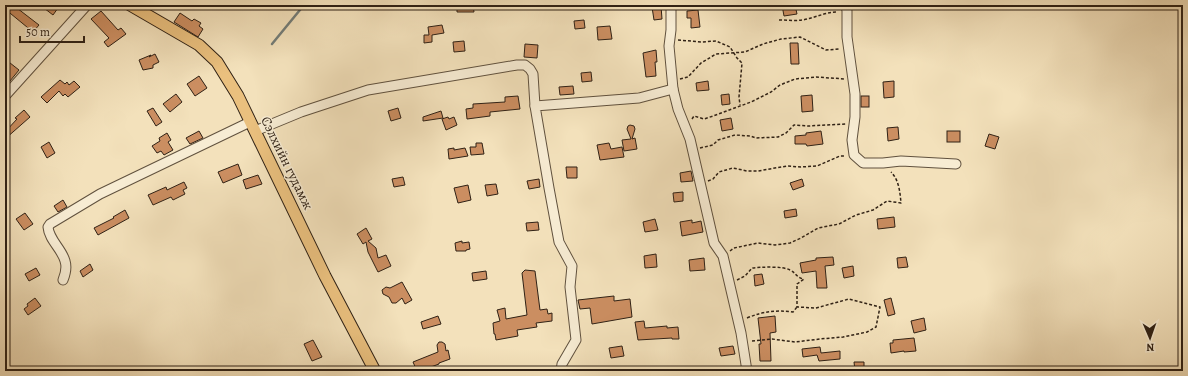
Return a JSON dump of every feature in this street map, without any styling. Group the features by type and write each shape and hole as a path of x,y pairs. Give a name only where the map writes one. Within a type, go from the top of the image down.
{"main road":[{"name":"Сэлхийн гудамж","path":"130,5 199,45 217,62 238,96 325,276 375,371"}],"street":[{"path":"5,96 87,5"},
{"path":"671,5 671,30 669,46 673,84 678,109 690,139 714,243 723,256 742,341 747,371"},
{"path":"847,8 848,46 855,94 852,140 854,155 863,163 901,161 956,164"},
{"path":"64,280 66,262 49,233 48,225 100,194 253,127 368,90 518,65 526,65 533,74 535,106 548,188 559,242 572,266 570,287 576,340 562,364 561,371"},
{"path":"535,106 639,98 673,84"}],"path":[{"path":"779,20 800,21 828,12 847,8"},
{"path":"673,84 688,77 701,63 716,54 748,51 763,44 800,37 826,50 840,49 848,46"},
{"path":"670,39 702,42 716,41 730,48 742,63 739,96 740,106"},
{"path":"685,126 694,116 704,119 751,102 795,79 816,77 836,79 853,78"},
{"path":"693,151 713,145 718,140 735,135 756,138 778,137 786,133 794,125 808,126 854,123"},
{"path":"700,184 713,178 719,172 733,168 747,171 758,171 787,166 817,166 840,156 854,155"},
{"path":"723,256 734,248 758,243 775,245 790,243 818,228 839,224 856,215 872,210 887,201 901,203 900,190 895,175 883,162"},
{"path":"729,283 745,276 752,268 768,267 790,270 796,276 804,279 797,284 797,307 793,312 774,310 754,315 738,322"},
{"path":"742,341 753,342 772,338 781,341 795,342 843,337 867,332 876,327 880,307 849,299 816,308 797,307"}],"building":[{"path":"5,5 13,5 39,25 33,32 5,9"},
{"path":"40,5 54,5 58,8 53,15"},
{"path":"457,5 473,5 474,12 457,12"},
{"path":"782,5 795,5 797,14 784,16"},
{"path":"661,6 662,19 654,20 652,7"},
{"path":"698,10 700,27 691,28 691,18 687,18 687,11"},
{"path":"101,11 118,30 121,28 126,34 108,47 104,42 109,38 91,19"},
{"path":"180,13 192,21 194,19 201,23 199,26 203,29 198,37 174,22"},
{"path":"584,20 585,28 575,29 574,21"},
{"path":"442,25 444,33 432,35 432,42 424,43 424,35 429,35 428,27"},
{"path":"610,26 612,39 598,40 597,27"},
{"path":"464,41 465,51 454,52 453,42"},
{"path":"790,43 798,43 799,64 791,64"},
{"path":"525,44 538,45 537,58 524,57"},
{"path":"656,50 656,76 646,77 643,53"},
{"path":"155,54 159,62 153,65 153,68 143,70 139,60"},
{"path":"5,59 19,70 5,87"},
{"path":"591,72 592,81 582,82 581,73"},
{"path":"199,76 207,88 195,96 187,84"},
{"path":"60,80 65,84 67,82 69,85 74,81 80,87 68,97 65,94 63,96 59,91 47,103 41,97"},
{"path":"708,81 709,90 697,91 696,83"},
{"path":"894,81 894,97 884,98 883,82"},
{"path":"573,86 574,94 560,95 559,87"},
{"path":"176,94 182,102 170,112 163,104"},
{"path":"729,94 730,104 722,105 721,95"},
{"path":"812,95 813,111 802,112 801,96"},
{"path":"518,96 520,109 490,112 490,116 467,119 466,109 473,108 473,104 505,102 505,97"},
{"path":"861,96 869,96 869,107 861,107"},
{"path":"153,108 162,122 156,126 147,111"},
{"path":"398,108 401,118 391,121 388,111"},
{"path":"24,110 30,117 5,139 5,132 17,119 15,118"},
{"path":"441,111 443,118 423,121 423,117"},
{"path":"448,117 449,119 454,117 457,125 446,130 442,119"},
{"path":"731,118 733,129 722,131 720,120"},
{"path":"630,125 634,126 635,129 632,139 635,138 637,149 624,151 622,140 631,139 627,129"},
{"path":"898,127 899,139 888,141 887,128"},
{"path":"199,131 203,138 190,144 186,138"},
{"path":"821,131 823,144 807,146 806,144 795,144 795,136"},
{"path":"947,131 960,131 960,142 947,142"},
{"path":"167,133 171,140 168,142 173,150 164,155 161,151 157,153 152,146 160,141 159,138"},
{"path":"989,134 999,137 995,149 985,146"},
{"path":"49,142 55,153 47,158 41,147"},
{"path":"476,143 482,143 484,154 471,155 470,147 476,147"},
{"path":"609,143 611,149 622,147 624,157 600,160 597,145"},
{"path":"454,148 454,150 465,148 468,156 449,159 448,149"},
{"path":"238,164 242,175 223,183 218,172"},
{"path":"566,167 577,167 577,178 567,178"},
{"path":"691,171 693,181 681,182 680,173"},
{"path":"258,175 262,184 246,189 243,180"},
{"path":"403,177 405,185 394,187 392,179"},
{"path":"539,179 540,187 529,189 527,181"},
{"path":"802,179 804,186 793,190 790,183"},
{"path":"184,182 187,188 183,190 185,194 173,200 171,197 153,205 148,195 166,187 167,190"},
{"path":"496,184 498,194 487,196 485,185"},
{"path":"468,185 471,200 458,203 454,188"},
{"path":"683,192 683,201 674,202 673,193"},
{"path":"63,200 67,207 58,212 54,206"},
{"path":"796,209 797,216 785,218 784,211"},
{"path":"125,210 129,218 98,235 94,228 114,218 113,217"},
{"path":"25,213 33,224 24,230 16,219"},
{"path":"894,217 895,227 878,229 877,219"},
{"path":"655,219 658,230 645,232 643,222"},
{"path":"692,220 692,223 701,221 703,232 682,236 680,222"},
{"path":"538,222 539,230 527,231 526,223"},
{"path":"366,228 372,239 368,241 376,248 378,258 386,255 391,266 378,272 368,252 366,242 363,244 357,234"},
{"path":"462,241 462,243 469,242 470,249 466,251 456,251 455,243"},
{"path":"656,254 657,267 645,268 644,256"},
{"path":"833,257 834,265 825,266 827,288 817,288 816,271 802,273 800,263 816,260 816,258"},
{"path":"906,257 908,267 898,268 897,258"},
{"path":"704,258 705,270 690,271 689,260"},
{"path":"90,264 93,270 83,277 80,271"},
{"path":"853,266 854,276 844,278 842,268"},
{"path":"36,268 40,275 29,281 25,274"},
{"path":"525,270 535,271 540,310 547,309 548,314 552,313 552,321 536,323 537,327 517,330 518,336 496,340 493,323 500,321 497,310 505,308 506,319 527,315 522,273"},
{"path":"486,271 487,279 473,281 472,273"},
{"path":"762,274 764,284 755,286 754,275"},
{"path":"402,282 412,300 405,304 402,298 396,303 392,303 389,297 383,294 382,290 386,287 390,288"},
{"path":"614,296 614,301 630,299 632,317 592,324 590,308 580,309 578,300"},
{"path":"35,298 41,306 28,315 24,309 28,306 27,304"},
{"path":"891,298 895,314 888,316 884,300"},
{"path":"438,316 441,324 423,329 421,322"},
{"path":"775,316 776,332 770,333 771,361 760,361 759,344 761,344 758,318"},
{"path":"924,318 926,330 914,333 911,321"},
{"path":"644,321 645,328 667,326 667,328 678,327 679,339 638,340 635,322"},
{"path":"914,338 916,351 891,353 890,343 893,343 893,340"},
{"path":"313,340 322,357 312,361 304,344"},
{"path":"439,342 445,344 446,351 448,350 450,359 417,371 413,362 438,352 437,345"},
{"path":"622,346 624,356 611,358 609,348"},
{"path":"733,346 735,354 721,356 719,348"},
{"path":"820,347 821,353 840,351 840,359 819,361 817,355 803,357 802,349"},
{"path":"854,362 864,362 864,371 855,371"}],"waterway":[{"path":"272,44 304,5"}]}
